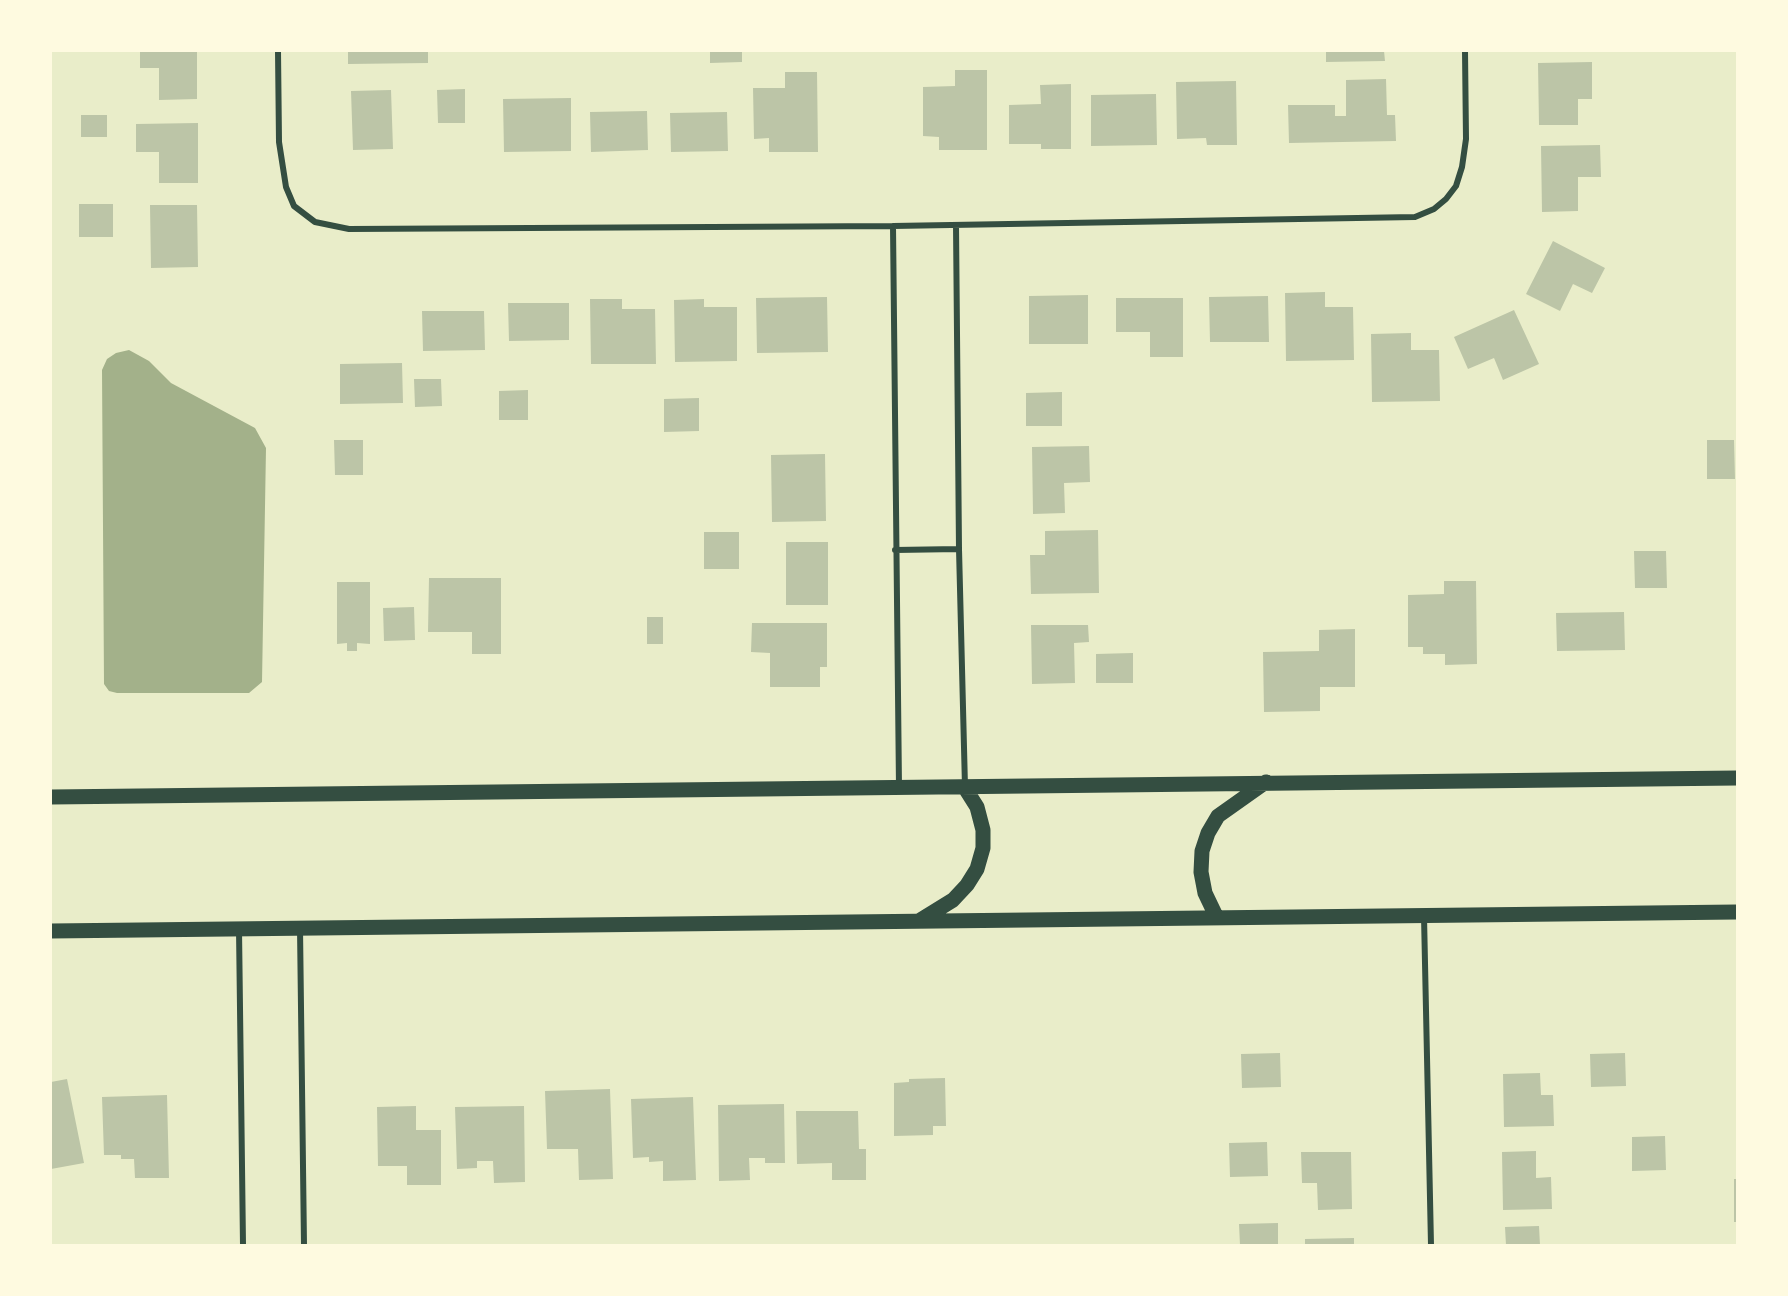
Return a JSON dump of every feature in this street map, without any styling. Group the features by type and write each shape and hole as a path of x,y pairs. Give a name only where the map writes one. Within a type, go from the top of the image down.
{"main road":[{"path":"51,797 1737,778"},
{"path":"1216,916 1205,894 1201,872 1202,851 1209,832 1218,816 1266,782"},
{"path":"919,921 953,900 967,885 977,869 983,848 983,830 977,807 965,788"},
{"path":"51,931 1216,916 1737,912"}],"street":[{"path":"278,51 279,142 286,187 294,206 315,222 349,229 893,226 1414,217 1434,209 1456,186 1462,167 1466,139 1465,51"},
{"path":"956,225 959,549 965,788"},
{"path":"893,226 899,789"},
{"path":"895,550 959,549"},
{"path":"1424,916 1431,1245"},
{"path":"300,927 304,1245"},
{"path":"239,928 243,1245"}],"shaded area":[{"path":"129,350 149,361 171,383 255,428 266,448 262,682 249,693 117,693 109,691 104,684 102,370 107,359 116,353"}],"building":[{"path":"140,51 197,51 197,99 159,100 159,68 140,68"},
{"path":"348,51 428,51 428,63 348,64"},
{"path":"710,51 742,51 742,62 710,63"},
{"path":"1326,51 1384,51 1385,61 1326,62"},
{"path":"1592,62 1592,99 1578,99 1578,125 1539,125 1538,63"},
{"path":"955,70 987,70 987,150 939,150 939,137 923,136 923,87 955,86"},
{"path":"785,72 817,72 818,152 769,152 769,138 754,139 753,88 785,88"},
{"path":"1386,79 1387,115 1395,115 1396,141 1289,143 1288,105 1335,105 1335,116 1346,116 1346,80"},
{"path":"1236,81 1237,145 1207,145 1206,138 1177,139 1176,82"},
{"path":"1071,84 1071,149 1041,149 1041,144 1009,144 1009,105 1041,104 1040,85"},
{"path":"465,89 465,123 438,123 437,90"},
{"path":"391,90 393,149 353,150 351,91"},
{"path":"1156,94 1157,145 1091,146 1091,95"},
{"path":"571,98 571,151 504,152 503,99"},
{"path":"647,111 648,150 591,152 590,112"},
{"path":"727,112 728,151 671,152 670,113"},
{"path":"81,115 107,115 107,137 81,137"},
{"path":"198,123 198,183 159,183 159,152 136,152 136,124"},
{"path":"1600,145 1601,177 1578,177 1578,211 1542,212 1541,146"},
{"path":"79,204 113,204 113,237 79,237"},
{"path":"150,205 197,205 198,267 151,268"},
{"path":"1553,241 1605,268 1592,293 1573,284 1560,311 1526,294"},
{"path":"1325,292 1325,307 1353,307 1354,360 1286,361 1285,293"},
{"path":"1088,295 1088,344 1029,344 1029,296"},
{"path":"1268,296 1269,342 1210,342 1209,297"},
{"path":"827,297 828,352 757,353 756,298"},
{"path":"1116,298 1183,298 1183,357 1150,357 1150,332 1116,332"},
{"path":"590,299 622,299 622,309 655,309 656,364 591,364"},
{"path":"704,299 704,307 737,307 737,361 675,362 674,300"},
{"path":"508,303 569,303 569,340 509,341"},
{"path":"1514,310 1539,364 1503,380 1494,358 1468,369 1454,337"},
{"path":"422,311 484,311 485,350 423,351"},
{"path":"1411,333 1411,350 1439,350 1440,401 1372,402 1371,334"},
{"path":"402,363 403,403 340,404 340,364"},
{"path":"414,379 441,379 442,406 415,407"},
{"path":"528,390 528,420 499,420 499,391"},
{"path":"1062,392 1062,426 1026,426 1026,393"},
{"path":"699,398 699,431 664,432 664,399"},
{"path":"334,440 363,440 363,475 335,475"},
{"path":"1707,440 1734,440 1735,479 1707,479"},
{"path":"1089,446 1090,482 1064,483 1065,513 1033,514 1032,447"},
{"path":"825,454 826,521 772,522 771,455"},
{"path":"1098,530 1099,593 1031,594 1030,555 1045,555 1045,531"},
{"path":"704,532 739,532 739,569 704,569"},
{"path":"786,542 828,542 828,605 786,605"},
{"path":"1634,551 1666,551 1667,588 1635,588"},
{"path":"429,578 501,578 501,654 472,654 472,632 428,632"},
{"path":"1444,581 1476,581 1477,664 1445,665 1445,654 1423,654 1423,647 1408,647 1408,595 1444,594"},
{"path":"337,582 370,582 370,644 357,643 357,651 347,651 347,643 337,644"},
{"path":"414,607 415,640 384,641 383,608"},
{"path":"1624,612 1625,650 1557,651 1556,613"},
{"path":"647,617 663,617 663,644 647,644"},
{"path":"752,623 827,623 827,667 820,667 820,687 770,687 770,653 751,652"},
{"path":"1031,625 1088,625 1089,642 1074,643 1075,683 1032,684"},
{"path":"1355,629 1355,687 1320,687 1320,711 1264,712 1263,652 1319,651 1319,630"},
{"path":"1133,653 1133,683 1096,683 1096,654"},
{"path":"1280,1053 1281,1087 1242,1088 1241,1054"},
{"path":"1625,1053 1626,1086 1591,1087 1590,1054"},
{"path":"1540,1073 1541,1095 1553,1095 1554,1126 1504,1127 1503,1074"},
{"path":"945,1078 946,1126 933,1126 933,1135 894,1136 894,1083 909,1082 909,1079"},
{"path":"67,1079 84,1163 51,1169 51,1082"},
{"path":"610,1089 613,1179 579,1180 578,1149 547,1149 545,1091"},
{"path":"167,1095 169,1178 135,1178 134,1159 121,1159 121,1155 104,1155 102,1097"},
{"path":"693,1097 696,1180 663,1181 663,1161 649,1162 649,1157 633,1158 631,1099"},
{"path":"784,1104 785,1163 765,1163 765,1158 749,1158 750,1180 719,1181 718,1105"},
{"path":"416,1106 416,1130 441,1130 441,1185 407,1185 407,1166 378,1166 377,1107"},
{"path":"524,1106 525,1182 494,1183 493,1161 477,1161 477,1168 457,1169 455,1107"},
{"path":"796,1111 858,1111 859,1149 866,1149 866,1180 832,1180 832,1163 797,1164"},
{"path":"1665,1136 1666,1170 1632,1171 1632,1137"},
{"path":"1267,1142 1268,1176 1230,1177 1229,1143"},
{"path":"1536,1151 1536,1178 1551,1177 1552,1209 1503,1210 1502,1152"},
{"path":"1301,1152 1351,1152 1352,1209 1318,1210 1317,1183 1302,1183"},
{"path":"1734,1179 1737,1179 1737,1222 1734,1222"},
{"path":"1278,1223 1278,1245 1240,1245 1239,1224"},
{"path":"1539,1226 1540,1245 1506,1245 1505,1227"},
{"path":"1354,1238 1354,1245 1305,1245 1305,1239"}]}
